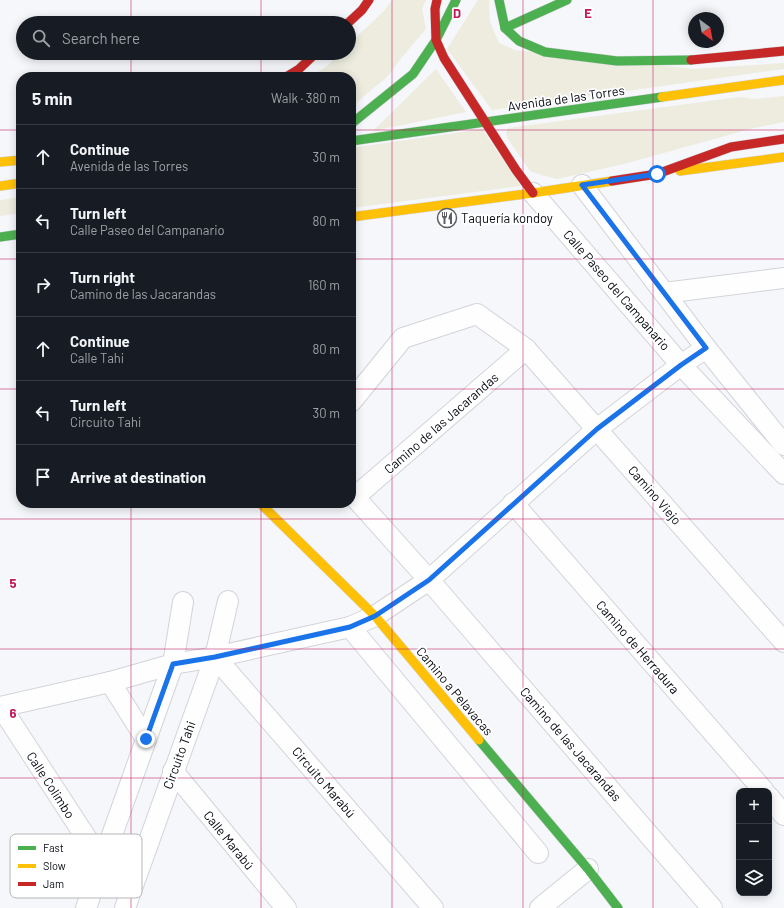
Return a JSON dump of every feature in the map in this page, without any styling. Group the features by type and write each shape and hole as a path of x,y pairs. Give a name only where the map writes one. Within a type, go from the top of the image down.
{"main road":[{"path":"356,16 369,0"},
{"path":"437,0 435,9 436,40 444,58 487,122 516,170 533,193"},
{"path":"356,120 413,74 436,40 456,0"},
{"path":"499,0 505,28 519,41 545,52 617,61 702,60 784,51"},
{"path":"505,28 567,0"},
{"path":"294,72 309,60"},
{"name":"Avenida de las Torres","path":"356,140 784,80"},
{"path":"657,174 731,147 784,139"},
{"path":"356,216 784,157"},
{"path":"0,162 16,160"},
{"path":"0,186 16,184"},
{"path":"0,237 16,236"},
{"name":"Camino a Pelavacas","path":"265,508 375,616 588,869 618,908"}],"street":[{"path":"582,185 706,348 784,445"},
{"name":"Calle Paseo del Campanario","path":"533,193 681,365 784,474"},
{"path":"664,293 784,278"},
{"name":"Camino Viejo","path":"356,396 403,338 477,314 526,349 784,642"},
{"path":"1,707 110,682 173,664 215,657 350,627 375,616 429,580 597,429 681,365 706,348"},
{"name":"Camino de las Jacarandas","path":"356,491 526,349"},
{"name":"Camino de las Jacarandas","path":"356,497 712,908"},
{"name":"Camino de Herradura","path":"513,503 761,788"},
{"name":"Circuito Tahi","path":"142,859 215,657 228,601"},
{"path":"112,834 173,664 183,602"},
{"path":"350,627 538,854"},
{"name":"Circuito Marabú","path":"215,657 433,908"},
{"path":"110,682 146,739"},
{"name":"Calle Colimbo","path":"1,707 84,834"},
{"name":"Calle Marabú","path":"173,771 286,908"},
{"path":"772,801 784,815"},
{"path":"540,908 588,869"},
{"path":"86,908 89,898"},
{"name":"Circuito Tahi","path":"125,908 129,898"}],"shaded area":[{"path":"392,0 426,0 422,9 426,29 388,76 356,103 356,72 318,72 333,60 356,60 356,37 384,11"},
{"path":"478,0 489,0 490,22 499,43 515,50 695,69 784,63 784,69 492,110 447,49"},
{"path":"436,69 466,112 373,131"},
{"path":"784,96 784,122 750,129 624,164 557,179 530,171 508,139 506,133 508,128 739,97 755,99"},
{"path":"482,129 521,186 356,207 356,147"},
{"path":"16,198 16,214 0,216 0,200"}],"traffic: fast":[{"path":"356,120 413,74 436,40 456,0"},
{"path":"499,0 505,28 519,41 545,52 617,61 691,60"},
{"path":"505,28 567,0"},
{"path":"356,140 662,97"},
{"path":"0,237 16,235"},
{"path":"479,740 588,869 618,908"}],"traffic: slow":[{"path":"662,97 784,80"},
{"path":"680,171 784,157"},
{"path":"0,162 16,160"},
{"path":"356,216 612,181"},
{"path":"0,186 16,184"},
{"path":"265,508 375,616 479,740"}],"traffic: jam":[{"path":"356,16 369,0"},
{"path":"437,0 435,9 436,40 444,58 516,170 533,193"},
{"path":"691,60 784,51"},
{"path":"294,72 309,60"},
{"path":"612,181 657,174 731,147 784,139"}],"place":[{"name":"Taquería kondoy","path":"447,218"}],"route":[{"path":"146,739 173,664 215,657 350,627 375,616 429,580 597,429 681,365 706,348 582,185 657,174"}]}
